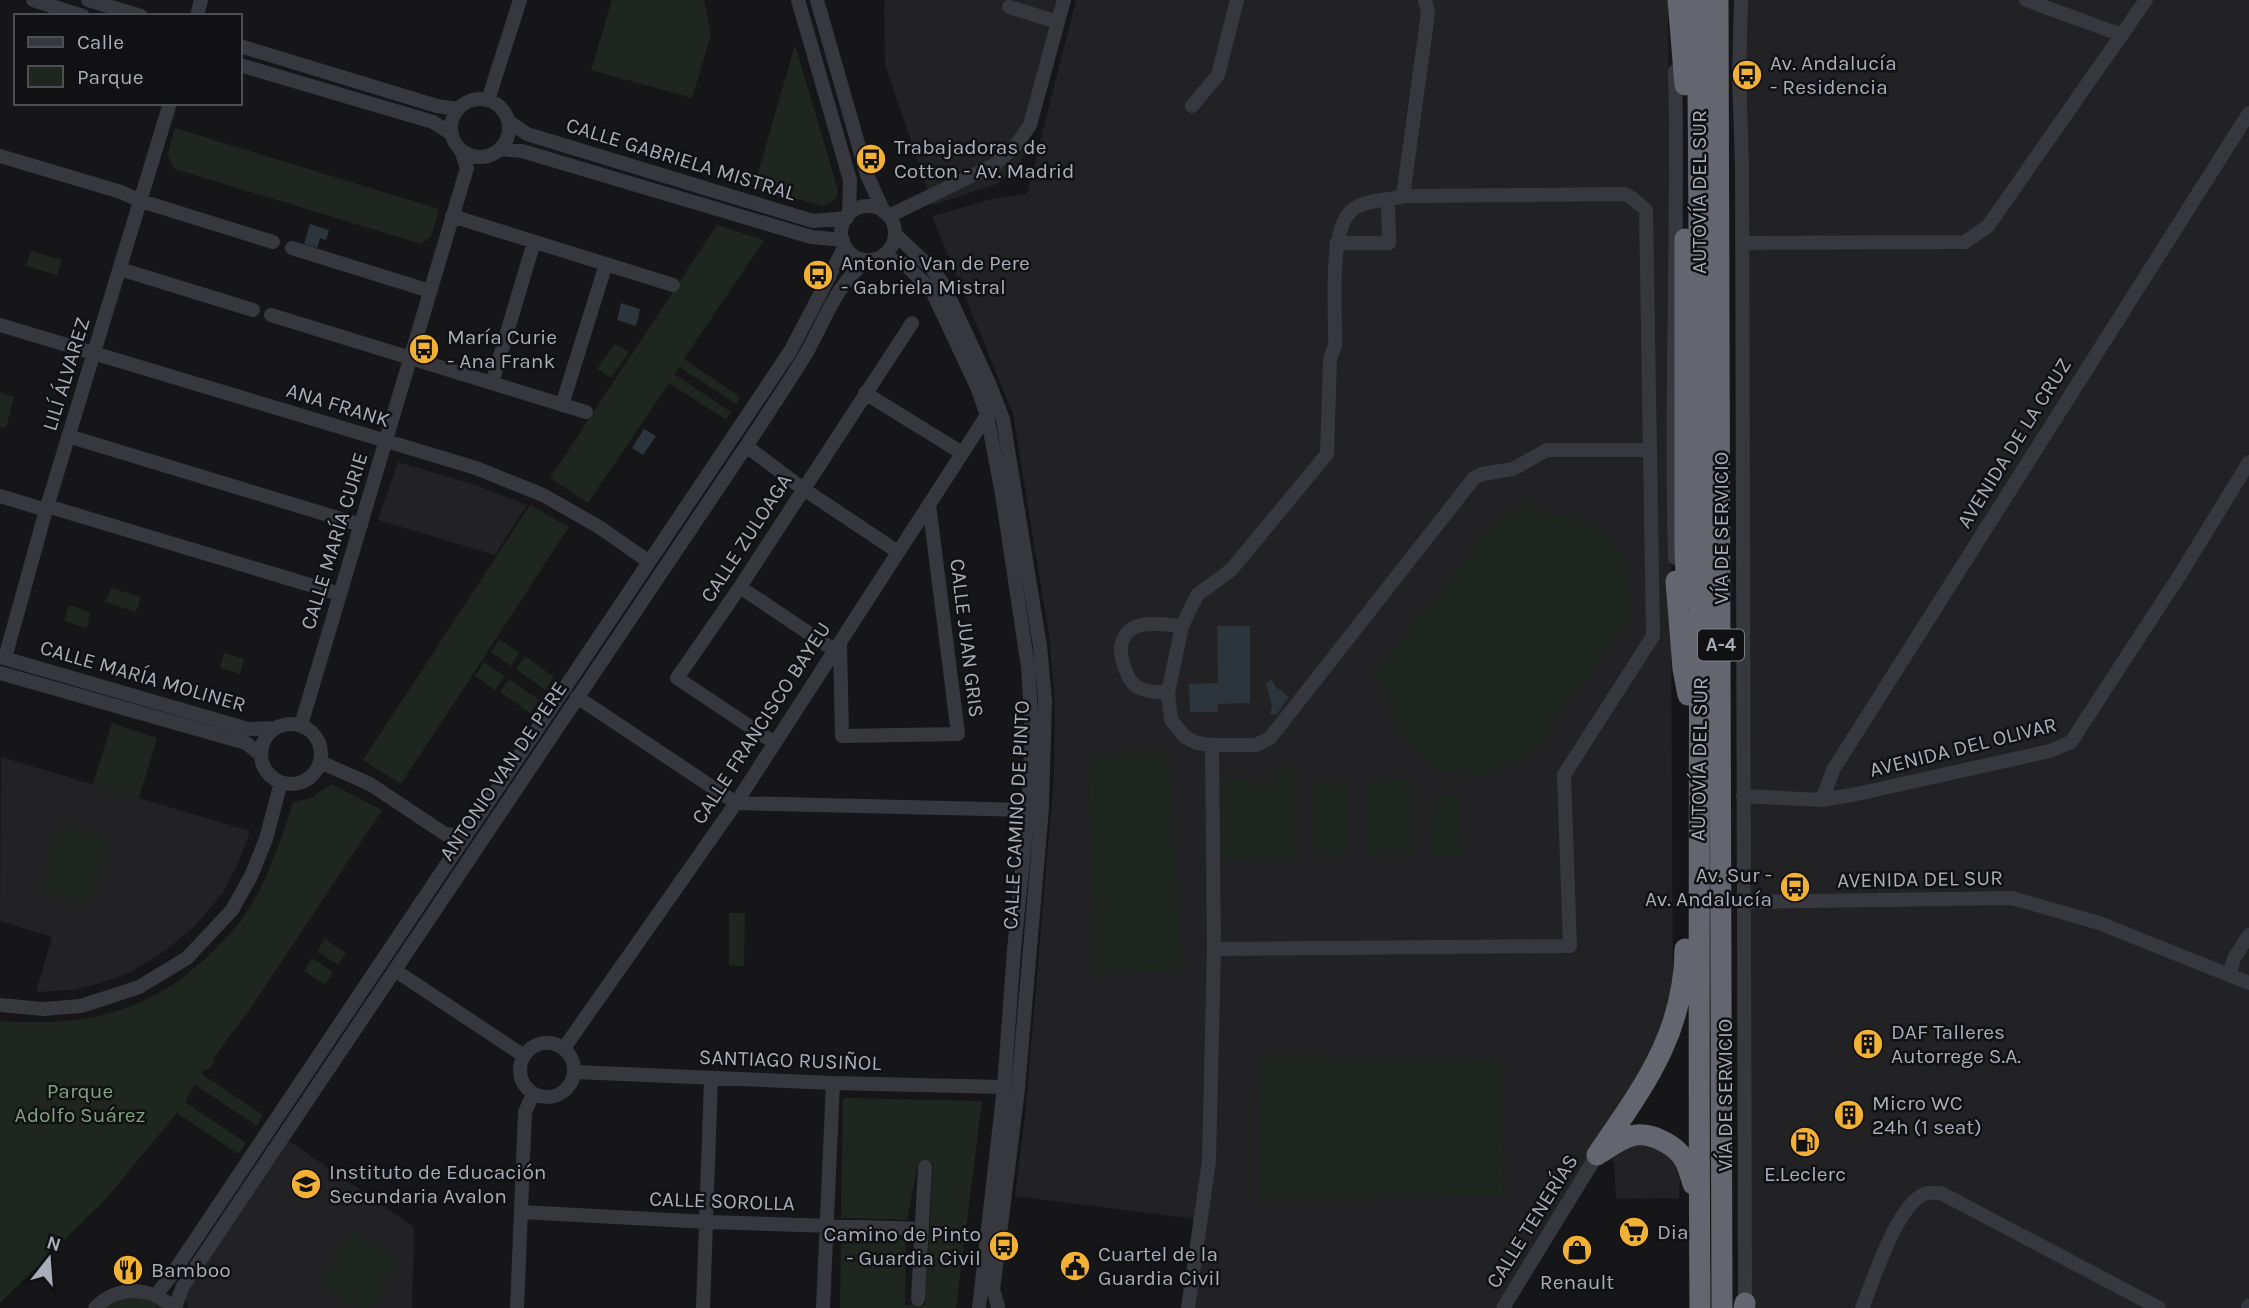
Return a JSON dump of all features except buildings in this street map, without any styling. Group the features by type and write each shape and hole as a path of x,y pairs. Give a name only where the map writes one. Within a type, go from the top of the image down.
{"highway":[{"path":"1675,0 1685,82 1685,522 1690,667 1688,695"},
{"name":"AUTOVÍA DEL SUR","path":"1697,0 1700,1308"},
{"name":"AUTOVÍA DEL SUR","path":"1718,0 1721,1308"},
{"path":"1676,579 1683,669 1688,695 1700,721"},
{"path":"1597,1155 1653,1070 1677,1016 1684,969 1686,896 1698,836"},
{"path":"1597,1155 1632,1135 1652,1137 1668,1143 1679,1151 1686,1162 1699,1204"}],"street":[{"path":"33,0 77,14"},
{"path":"88,0 134,14"},
{"path":"488,100 520,0"},
{"path":"799,0 850,180 848,216 842,227 844,243 853,255 875,258 891,247 895,234 867,175 817,0"},
{"path":"887,214 994,165 1016,145 1030,125 1064,0"},
{"path":"1192,106 1218,75 1237,0"},
{"path":"1403,196 1428,13 1425,0"},
{"path":"1675,0 1677,170 1673,340 1676,579"},
{"name":"VÍA DE SERVICIO","path":"1741,0 1739,75 1742,166 1745,1306"},
{"path":"2026,0 2122,35"},
{"path":"1742,243 1965,242 1988,226 2146,0"},
{"path":"1009,7 1058,22"},
{"path":"242,47 437,106 457,109"},
{"path":"242,66 433,122 452,134"},
{"path":"461,150 481,156 491,154 500,149 508,137 508,121 502,109 488,100 471,100 457,109 451,124 452,134 467,168 481,156"},
{"name":"LILÍ ÁLVAREZ","path":"3,657 169,105"},
{"name":"AVENIDA DE LA CRUZ","path":"1822,800 1840,758 2249,113"},
{"name":"CALLE GABRIELA MISTRAL","path":"508,121 527,134 813,221 848,216"},
{"name":"CALLE GABRIELA MISTRAL","path":"500,149 522,151 811,237 844,243"},
{"path":"0,156 273,242"},
{"name":"CALLE MARÍA CURIE","path":"302,725 467,168"},
{"path":"1214,949 1570,946 1564,775 1653,636 1650,450 1646,211 1624,194 1403,196 1388,201 1369,202 1352,211 1341,225 1336,243 1335,345 1330,359 1327,454 1231,570 1197,594 1182,626 1168,693 1171,720 1185,737 1197,743 1212,745 1256,745 1270,738 1474,478 1513,469 1547,450 1650,450"},
{"path":"1336,243 1389,243 1388,201"},
{"path":"848,216 863,207 878,208 887,214"},
{"path":"452,216 673,285"},
{"name":"CALLE CAMINO DE PINTO","path":"895,234 932,269 943,284 1003,419 1040,646 1045,699 1042,808 1020,1061 993,1286 999,1307"},
{"path":"492,383 534,242"},
{"name":"ANTONIO VAN DE PERE","path":"156,1295 365,989 453,852 791,350 844,243"},
{"path":"292,248 430,291"},
{"name":"ANTONIO VAN DE PERE","path":"174,1308 183,1286 746,446 804,357 843,283 854,270 875,258"},
{"name":"CALLE CAMINO DE PINTO","path":"875,258 905,264 932,291 977,387 987,415 1002,494 1028,667 1032,732 1028,810 1004,1087 981,1308"},
{"path":"562,405 606,264"},
{"path":"120,269 253,310"},
{"path":"271,315 586,412"},
{"name":"CALLE ZULOAGA","path":"773,742 677,678 740,587 912,323"},
{"name":"ANA FRANK","path":"0,325 476,468 543,495 599,527 648,561"},
{"path":"865,393 962,453"},
{"name":"CALLE FRANCISCO BAYEU","path":"564,1048 736,803 987,415"},
{"path":"68,436 361,525"},
{"path":"746,446 802,488 898,552"},
{"name":"AVENIDA DEL OLIVAR","path":"1743,796 1822,800 2050,751 2071,742 2183,570 2249,462"},
{"path":"0,496 340,594"},
{"name":"CALLE JUAN GRIS","path":"837,646 842,736 958,734 929,505"},
{"path":"740,587 837,646"},
{"path":"1168,693 1151,692 1136,687 1129,681 1121,647 1124,636 1133,628 1146,624 1182,626"},
{"name":"CALLE MARÍA MOLINER","path":"3,657 248,729 275,728"},
{"name":"CALLE MARÍA MOLINER","path":"0,674 246,743 261,755"},
{"path":"577,697 736,803 1028,810"},
{"path":"292,723 302,725 310,729 320,744 320,762 316,771 300,783 281,782 267,772 261,755 262,744 275,728 292,723"},
{"path":"1188,1308 1209,1161 1214,949 1212,745"},
{"path":"320,762 370,784 445,834 464,836"},
{"path":"0,1005 43,1009 80,1006 139,987 187,958 232,910 251,876 266,839 281,782"},
{"path":"445,834 453,852"},
{"name":"AVENIDA DEL SUR","path":"1744,902 2012,898 2099,923 2249,983"},
{"path":"2230,974 2234,958 2249,935"},
{"path":"396,971 524,1056"},
{"path":"546,1043 564,1048 574,1063 575,1072 568,1088 562,1094 544,1098 533,1094 520,1075 524,1056 537,1045 546,1043"},
{"name":"SANTIAGO RUSIÑOL","path":"575,1072 1004,1087"},
{"path":"704,1308 711,1078"},
{"path":"823,1308 833,1083"},
{"path":"517,1308 525,1112 533,1094"},
{"name":"CALLE TENERÍAS","path":"1503,1308 1597,1155"},
{"path":"918,1299 925,1167"},
{"path":"1863,1308 1895,1227 1915,1200 1927,1193 1941,1193 2159,1308"},
{"name":"CALLE SOROLLA","path":"521,1212 708,1222 922,1228"},
{"path":"95,1308 110,1296 141,1291 156,1295 174,1308"},
{"path":"981,1308 990,1303 999,1307"}],"shaded area":[{"path":"884,0 1068,0 1028,147 1018,167 997,184 933,205 885,65"},
{"path":"1076,0 1668,0 1673,1007 1670,1021 1498,1308 1184,1308 1195,1219 1015,1196 1025,1116 1054,776 1055,708 1050,642 1013,414 932,216 992,199 1027,194"},
{"path":"1740,0 2249,0 2249,1308 1743,1308"},
{"path":"310,224 329,230 326,240 320,238 317,248 304,244"},
{"path":"621,303 640,309 636,326 617,320"},
{"path":"644,429 656,436 643,455 632,448"},
{"path":"398,462 473,484 527,505 495,555 378,520"},
{"path":"1217,626 1250,626 1250,703 1218,704 1217,712 1190,712 1189,684 1218,683"},
{"path":"1272,680 1276,687 1289,697 1276,715 1270,714 1272,706 1266,683"},
{"path":"1,757 250,831 237,866 222,894 194,927 166,950 129,973 73,990 36,992 52,937 0,921"},
{"name":"Instituto de Educación Secundaria Avalon","path":"289,1141 414,1227 412,1308 189,1308 184,1297"},
{"path":"1651,1142 1680,1166 1679,1198 1616,1199 1613,1151"}],"green space":[{"path":"612,0 704,0 711,34 692,98 591,70"},
{"path":"795,45 838,190 836,199 823,206 754,187"},
{"path":"175,128 439,209 431,237 421,244 175,169 167,155"},
{"path":"717,225 764,240 684,359 740,397 736,404 679,367 674,374 731,412 726,420 669,383 588,503 550,478"},
{"path":"31,251 62,260 57,275 26,266"},
{"path":"615,344 629,352 611,378 597,369"},
{"path":"0,392 14,397 6,428 0,427"},
{"path":"1525,497 1547,514 1577,517 1607,534 1626,564 1629,619 1531,755 1481,776 1437,770 1401,737 1385,686 1373,676 1503,512 1510,515"},
{"path":"530,505 569,527 401,784 363,760"},
{"path":"111,588 141,597 136,612 105,602"},
{"path":"69,605 90,612 87,628 64,621"},
{"path":"499,639 519,653 511,666 491,652"},
{"path":"224,653 244,659 240,674 220,668"},
{"path":"525,656 554,677 545,690 516,669"},
{"path":"484,662 505,676 495,690 475,676"},
{"path":"509,679 539,700 530,713 500,692"},
{"path":"112,723 157,738 139,798 93,784"},
{"path":"1169,751 1182,970 1094,974 1089,754"},
{"path":"1297,767 1297,862 1222,860 1222,779 1276,783 1277,768"},
{"path":"1413,780 1414,853 1368,854 1368,781"},
{"path":"1348,781 1348,854 1313,855 1313,782"},
{"name":"Parque Adolfo Suárez","path":"331,784 382,810 252,1006 213,1059 215,1061 202,1074 263,1115 257,1126 195,1085 185,1102 246,1143 238,1154 177,1113 105,1200 0,1303 0,1021 59,1022 112,1012 137,1004 185,976 227,937 252,903 273,861 293,802 311,798"},
{"path":"1433,796 1459,796 1461,855 1432,854"},
{"path":"61,823 109,838 89,905 40,890"},
{"path":"729,913 745,913 744,966 729,965"},
{"path":"325,939 346,953 338,965 317,951"},
{"path":"312,958 333,972 325,985 304,971"},
{"path":"1261,1056 1501,1059 1503,1195 1259,1201"},
{"path":"843,1098 982,1101 956,1308 840,1308 841,1238 906,1240 905,1305 925,1305 933,1164 918,1163 907,1220 841,1218"},
{"path":"351,1230 401,1262 371,1308 358,1308 318,1282"},
{"path":"137,1296 152,1299 166,1308 104,1308 121,1298"}],"place":[{"name":"Av. Andalucía - Residencia","path":"1747,75"},
{"name":"Trabajadoras de Cotton - Av. Madrid","path":"871,159"},
{"name":"Antonio Van de Pere - Gabriela Mistral","path":"818,275"},
{"name":"María Curie - Ana Frank","path":"424,349"},
{"name":"Av. Sur - Av. Andalucía","path":"1795,887"},
{"name":"DAF Talleres Autorrege S.A.","path":"1868,1044"},
{"name":"Micro WC 24h (1 seat)","path":"1849,1115"},
{"name":"E.Leclerc","path":"1805,1142"},
{"name":"Instituto de Educación Secundaria Avalon","path":"306,1184"},
{"name":"Dia","path":"1634,1232"},
{"name":"Camino de Pinto - Guardia Civil","path":"1004,1246"},
{"name":"Renault","path":"1577,1250"},
{"name":"Cuartel de la Guardia Civil","path":"1075,1266"},
{"name":"Bamboo","path":"128,1270"}]}
